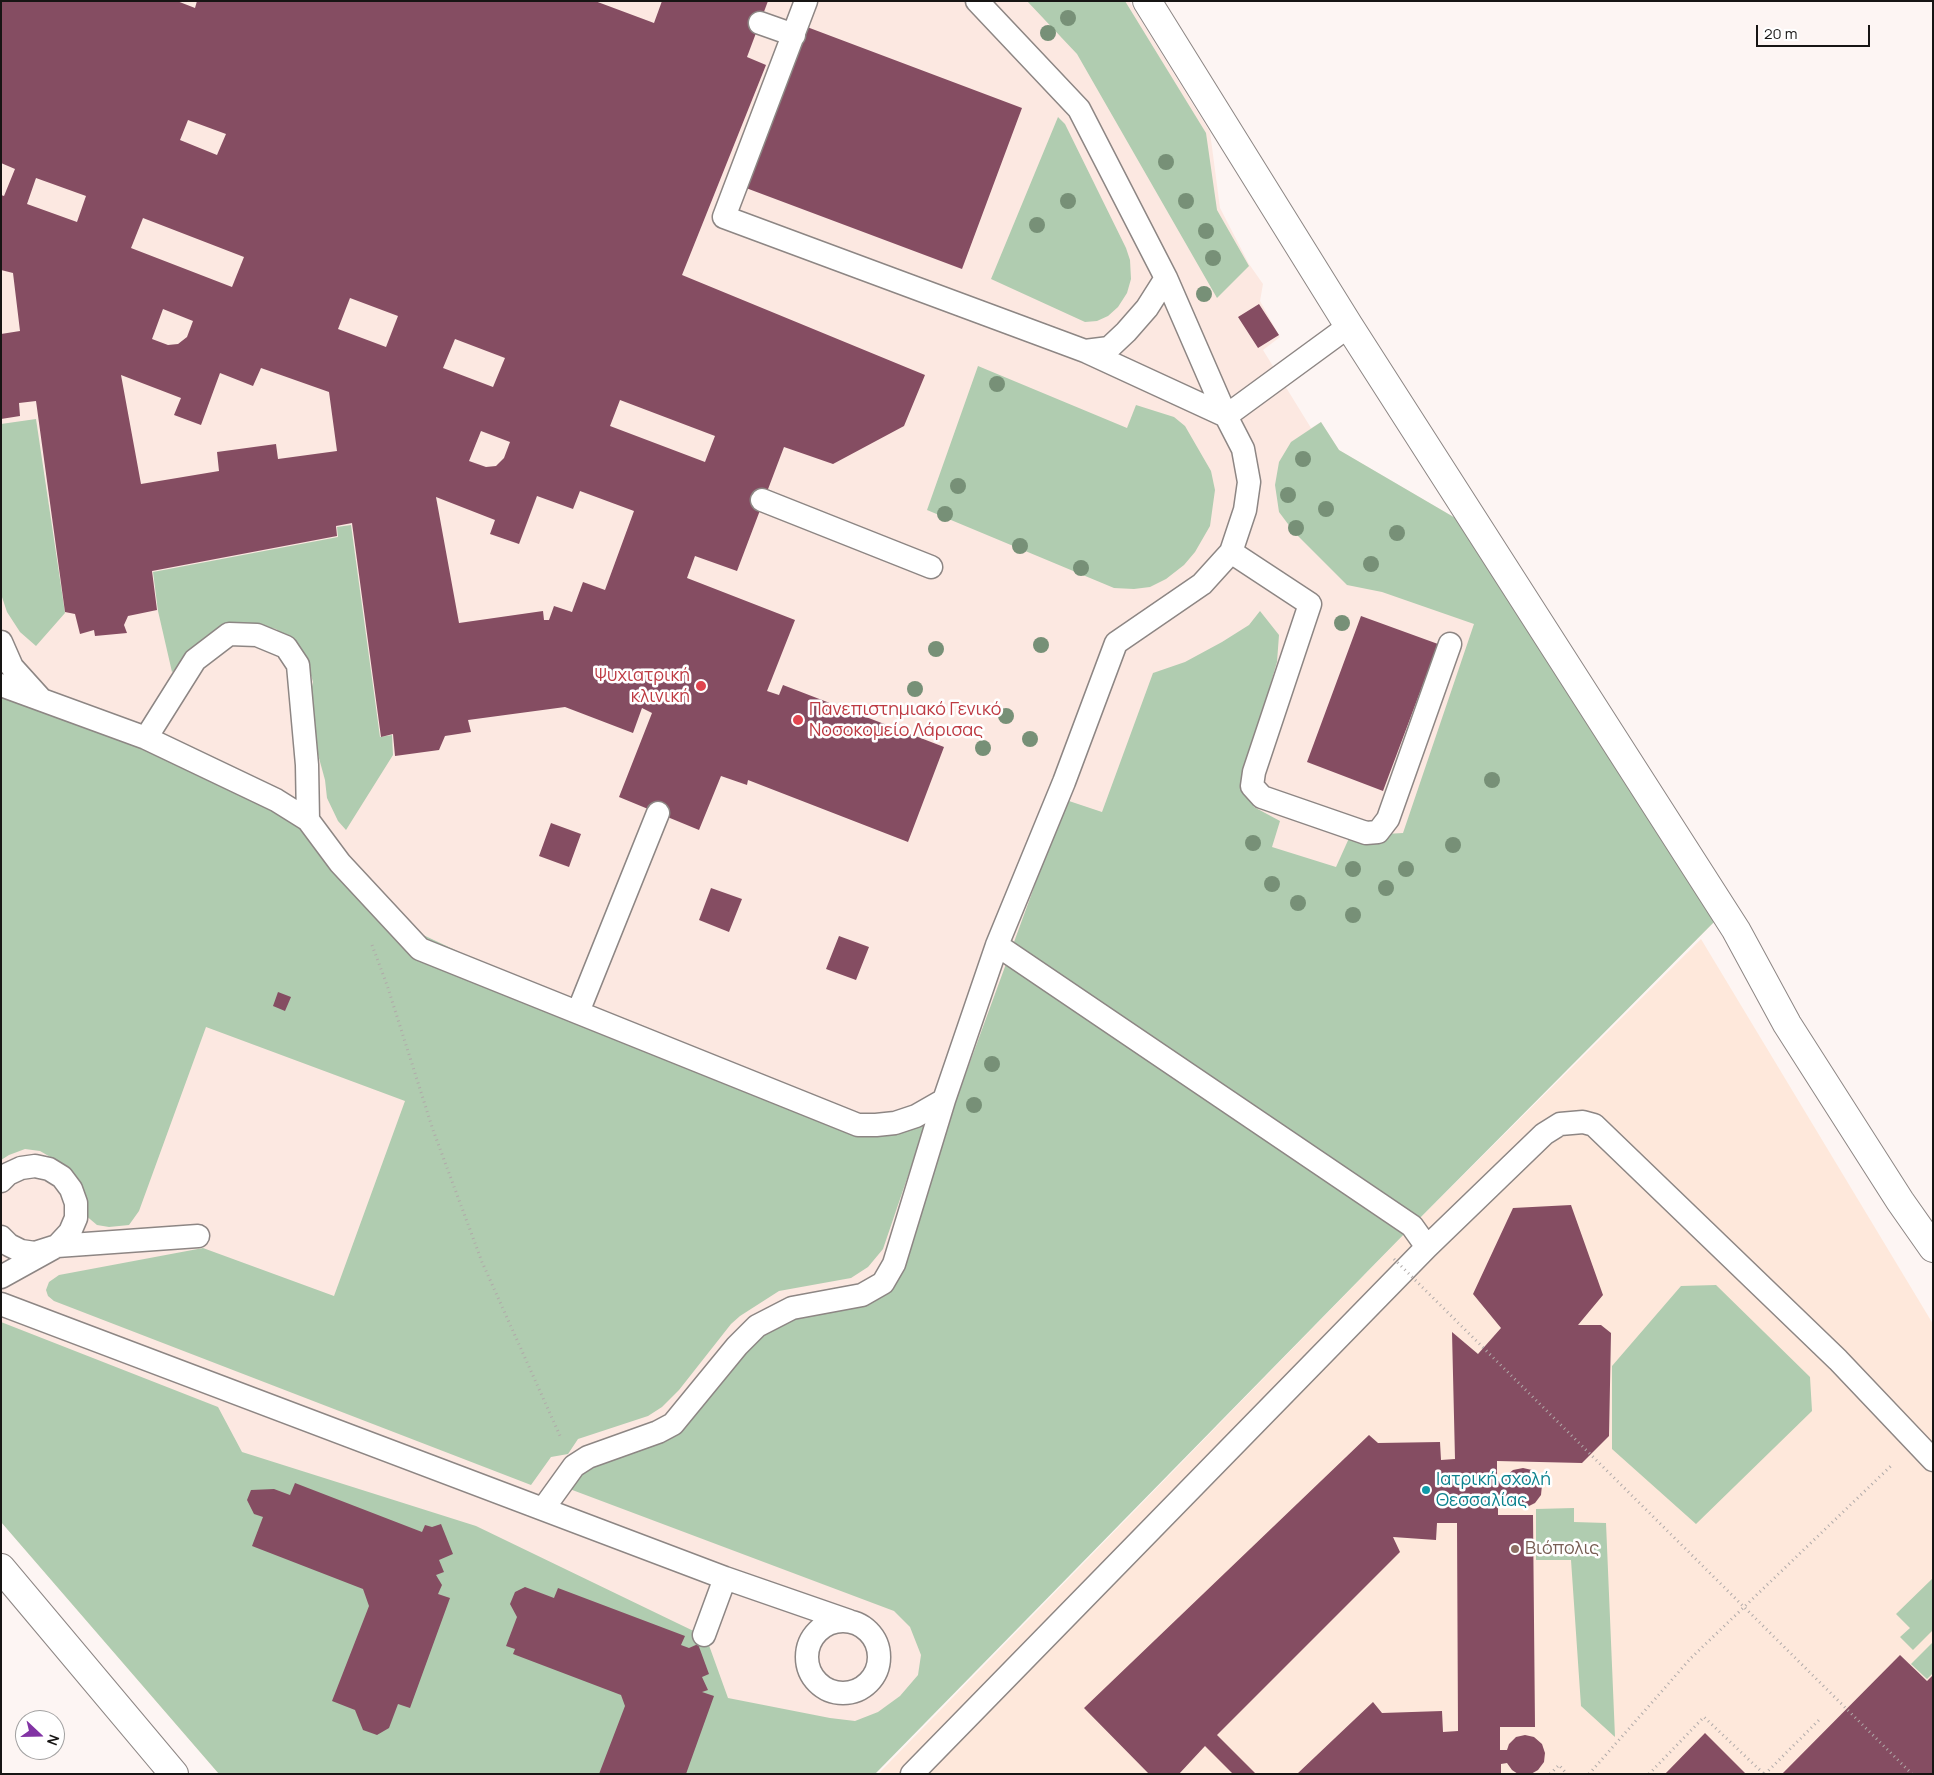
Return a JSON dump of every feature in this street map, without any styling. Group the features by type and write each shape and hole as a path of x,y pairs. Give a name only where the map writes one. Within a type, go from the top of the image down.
{"street":[{"path":"1147,1 1348,326 1736,930 1787,1024 1900,1201 1933,1248"},
{"path":"1,1568 174,1774"}],"lane":[{"path":"806,1 724,217 1086,351 1226,416"},
{"path":"543,1509 574,1466 588,1457 658,1432 672,1424 737,1346 757,1326 792,1308 862,1295 883,1283 894,1264 944,1100 997,945 1064,782 1116,643 1202,584 1231,552 1246,510 1249,482 1243,449 1226,416 1166,278 1079,109 977,1"},
{"path":"760,23 794,35"},
{"path":"1086,351 1108,348 1147,308 1166,278"},
{"path":"1226,416 1348,326"},
{"path":"762,500 931,567"},
{"path":"1231,552 1310,604 1254,772 1252,786 1262,797 1366,833 1378,832 1388,819 1450,644"},
{"path":"146,738 195,660 228,634 257,635 286,647 298,665 307,764 308,820"},
{"path":"1,642 12,667 43,702"},
{"path":"1,685 43,702 146,738 276,800 308,820 340,863 420,949 858,1125 895,1123 916,1116 944,1100"},
{"path":"578,1012 658,814"},
{"path":"997,945 1412,1226 1427,1247"},
{"path":"912,1774 1427,1247 1544,1134 1560,1124 1583,1122 1594,1126 1838,1360 1933,1460"},
{"path":"1,1181 8,1174 21,1168 35,1166 49,1169 62,1177 71,1189 76,1202 76,1218 70,1232 56,1246 1,1277"},
{"path":"1,1237 9,1245 21,1251 35,1253 56,1246 198,1236"},
{"path":"1,1304 725,1578 849,1621"},
{"path":"704,1635 725,1578"}],"path":[{"path":"370,941 387,985 433,1130 482,1262 574,1466"},
{"path":"1394,1259 1912,1774"},
{"path":"1590,1774 1691,1658 1916,1442"},
{"path":"1649,1774 1704,1717 1764,1774 1819,1720"},
{"path":"1550,1774 1559,1765 1567,1774"}],"shaded area":[{"name":"Πανεπιστημιακό Γενικό Νοσοκομείο Λάρισας","path":"1,1 1129,1 1210,132 1220,208 1249,264 1263,284 1260,301 1280,337 1263,350 1311,428 1321,422 1339,450 1469,526 1721,915 1412,1226 875,1774 219,1774 1,1522"},
{"name":"Βιόπολις","path":"1701,939 1933,1324 1933,1774 878,1774 1412,1226"}],"green space":[{"path":"1027,1 1125,1 1206,133 1217,210 1249,266 1217,298 1077,54"},
{"path":"1058,117 1065,124 1126,248 1130,260 1131,279 1127,293 1118,307 1108,316 1097,321 1085,322 991,279"},
{"path":"978,366 1127,428 1136,405 1174,417 1185,426 1211,471 1215,490 1210,526 1195,552 1184,565 1166,579 1150,587 1134,589 1114,588 927,510"},
{"path":"36,419 65,613 36,646 20,632 7,612 1,594 1,424"},
{"path":"1321,422 1339,450 1469,526 1721,915 1412,1226 875,1774 219,1774 1,1522 1,1322 218,1407 242,1452 476,1526 706,1637 728,1698 830,1718 855,1721 878,1712 900,1696 918,1675 921,1655 910,1627 894,1611 567,1488 579,1467 671,1423 746,1338 862,1292 895,1267 1066,800 1102,812 1153,673 1185,662 1222,642 1249,625 1260,611 1279,635 1277,662 1252,747 1248,791 1254,807 1280,821 1272,847 1336,867 1350,836 1403,833 1474,624 1382,592 1347,585 1294,532 1279,512 1275,485 1279,462 1291,442"},
{"path":"351,525 380,737 392,735 393,755 346,830 338,821 327,798 325,780 311,729 309,701 313,682 309,669 289,639 276,629 256,625 192,658 172,672 158,611 153,572 338,537 337,527"},
{"path":"1,688 282,795 406,927 759,1092 854,1131 929,1114 883,1249 868,1267 851,1278 779,1291 740,1316 731,1324 679,1390 662,1407 648,1416 578,1439 568,1454 551,1457 531,1485 54,1301 48,1296 46,1290 49,1282 59,1275 203,1248 334,1296 405,1101 206,1027 139,1211 129,1225 109,1227 97,1225 84,1214 59,1162 40,1151 25,1149 1,1160"},
{"path":"1716,1285 1810,1377 1812,1411 1696,1524 1612,1449 1612,1366 1681,1286"},
{"path":"1574,1508 1574,1522 1606,1523 1615,1737 1581,1706 1571,1560 1536,1560 1536,1509"},
{"path":"1933,1578 1933,1630 1913,1650 1900,1637 1910,1628 1896,1614"},
{"path":"1933,1642 1933,1673 1927,1679 1911,1664"}],"building":[{"path":"1,1 177,1 195,8 197,1 595,1 654,23 662,1 768,1 747,57 766,65 682,275 925,375 904,426 833,464 784,447 737,571 695,556 687,578 795,620 767,691 779,695 783,685 944,747 908,842 748,780 747,785 721,776 699,830 619,797 652,713 642,708 633,733 565,707 468,720 471,732 445,736 439,750 395,756 393,734 381,737 352,523 336,526 337,536 152,571 157,610 128,616 124,625 127,633 95,636 94,630 80,634 75,614 65,612 36,401 19,403 20,416 1,419 1,334 20,331 13,273 1,270 1,195 4,196 15,169 1,163","holes":["188,120 226,134 217,155 180,140","36,178 86,196 77,222 27,204","143,218 244,257 232,287 131,248","350,298 398,316 386,347 338,329","163,309 193,321 187,337 178,344 168,345 152,339","455,339 505,358 493,387 443,368","261,368 329,392 337,451 278,459 276,444 217,452 219,471 141,484 121,375 181,398 174,415 201,425 220,373 253,386","620,400 715,436 705,462 610,426","481,431 510,442 504,458 496,466 486,467 469,461","580,491 634,511 605,590 583,582 572,612 554,606 549,620 544,620 543,611 459,623 436,497 495,520 490,534 519,544 537,496 573,509"]},
{"path":"807,27 1022,108 962,269 746,188"},
{"path":"1259,304 1279,335 1258,348 1238,317"},
{"path":"1361,616 1438,644 1383,791 1307,762"},
{"path":"551,823 581,834 569,867 539,856"},
{"path":"711,888 742,899 729,932 699,920"},
{"path":"839,936 869,947 856,980 826,969"},
{"path":"278,992 291,997 285,1011 273,1006"},
{"name":"Ιατρική σχολή Θεσσαλίας","path":"1571,1205 1603,1295 1578,1325 1601,1325 1611,1333 1609,1436 1582,1463 1497,1461 1497,1481 1504,1482 1506,1476 1513,1470 1523,1468 1532,1470 1539,1476 1542,1485 1541,1495 1535,1503 1527,1507 1517,1507 1509,1502 1504,1495 1498,1495 1498,1515 1533,1515 1535,1727 1500,1727 1500,1750 1507,1750 1509,1744 1516,1737 1525,1735 1534,1737 1542,1744 1545,1753 1544,1762 1538,1770 1531,1774 1518,1774 1507,1763 1501,1764 1501,1774 1297,1774 1373,1702 1382,1713 1442,1711 1443,1732 1458,1731 1457,1523 1437,1523 1436,1540 1393,1537 1400,1552 1217,1735 1256,1774 1233,1774 1205,1746 1179,1774 1149,1774 1084,1708 1369,1435 1378,1443 1440,1442 1441,1460 1455,1459 1452,1332 1478,1354 1501,1328 1473,1294 1513,1208"},
{"path":"295,1483 422,1532 425,1525 432,1527 441,1524 453,1554 439,1560 444,1572 436,1575 442,1585 438,1594 450,1598 410,1708 398,1704 389,1728 377,1735 363,1730 355,1710 332,1701 369,1606 363,1589 252,1546 263,1517 254,1514 247,1500 251,1490 274,1489 290,1495"},
{"path":"525,1587 554,1598 558,1588 685,1636 681,1645 689,1648 698,1644 709,1674 702,1677 708,1690 702,1692 714,1696 686,1774 599,1774 625,1706 621,1695 513,1654 515,1649 506,1646 517,1617 510,1604 515,1592"},
{"path":"1900,1655 1927,1681 1933,1675 1933,1774 1782,1774"},
{"path":"1705,1733 1746,1774 1665,1774"}],"place":[{"name":"Ψυχιατρική κλινική","path":"701,686"},
{"name":"Πανεπιστημιακό Γενικό Νοσοκομείο Λάρισας","path":"798,720"},
{"name":"Ιατρική σχολή Θεσσαλίας","path":"1426,1490"},
{"name":"Βιόπολις","path":"1515,1549"}]}
